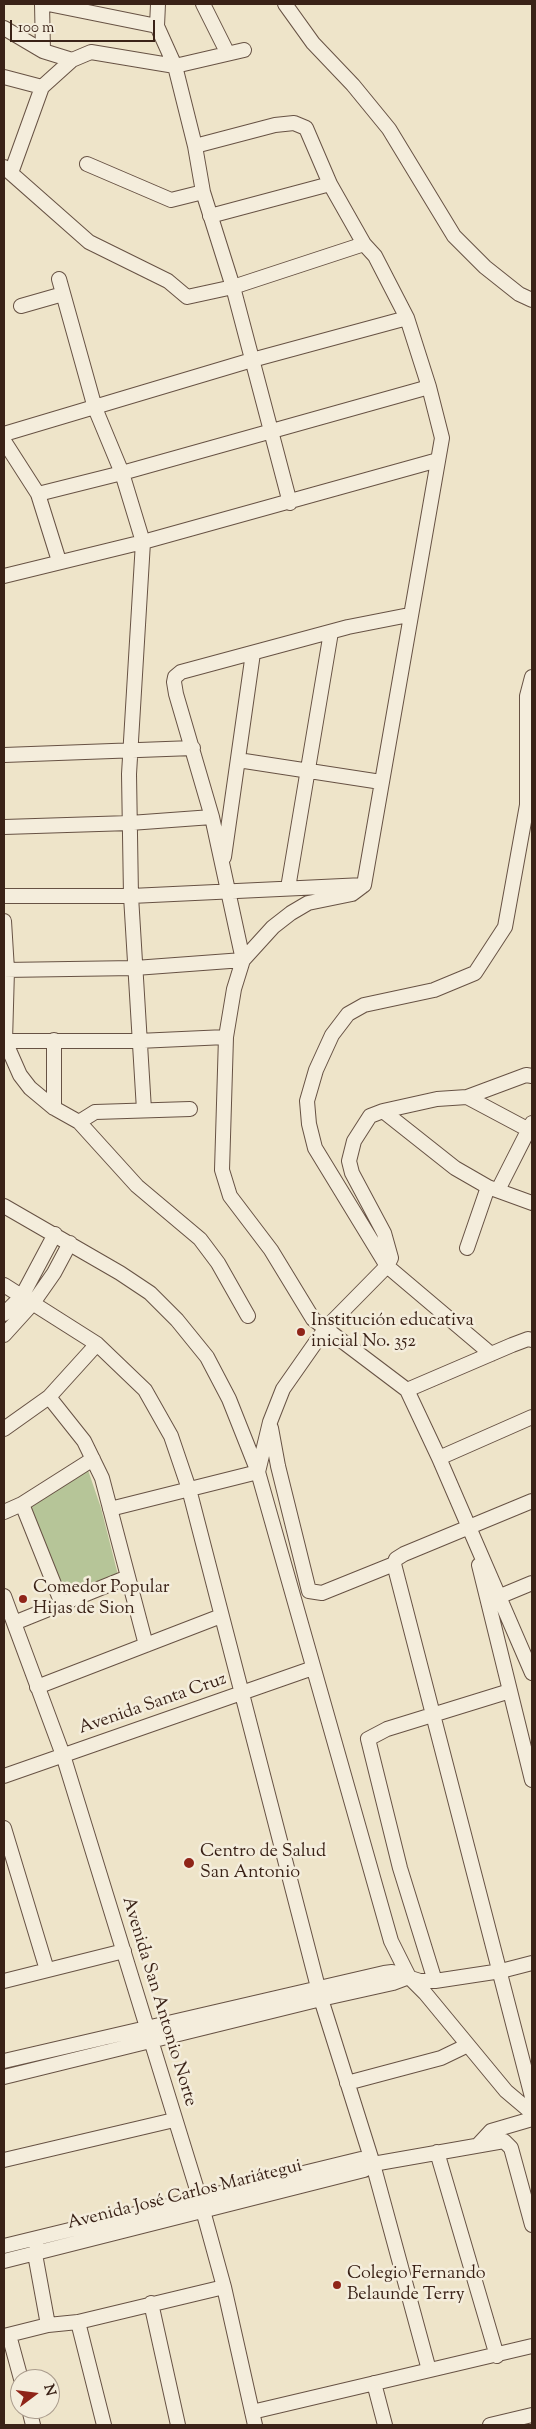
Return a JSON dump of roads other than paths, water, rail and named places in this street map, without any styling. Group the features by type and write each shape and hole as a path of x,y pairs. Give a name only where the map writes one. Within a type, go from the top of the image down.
{"street":[{"path":"42,4 44,51"},
{"path":"48,4 157,26"},
{"path":"158,4 157,26 175,66 195,146 203,192 232,287 290,503"},
{"path":"204,4 227,52"},
{"path":"285,4 313,43 353,85 389,128 454,236 485,267 519,294 532,300"},
{"path":"4,28 44,51 72,60"},
{"path":"244,50 227,52 175,66 91,52 72,60 42,86 8,170 89,242 168,281 187,296 232,287 364,244"},
{"path":"4,77 42,86"},
{"path":"195,146 251,130 294,122 306,128 330,184 364,244 375,256 407,318 429,387 442,438 409,615 364,885 352,894 308,904 291,913 273,927 243,960 234,989 226,1037 222,1170 230,1196 271,1250 313,1319 407,1390 469,1528 494,1598 532,1673"},
{"path":"87,164 170,200 203,192"},
{"path":"210,216 330,184"},
{"path":"59,279 95,408 122,473 143,542 130,749 130,823 138,1041 144,1110"},
{"path":"21,306 63,294"},
{"path":"4,434 252,360 407,318"},
{"path":"38,494 122,473 429,387"},
{"path":"4,441 38,494 59,561"},
{"path":"4,576 290,503 438,460"},
{"path":"243,960 212,817 176,694 175,677 181,672 331,632 409,615"},
{"path":"288,888 331,632"},
{"path":"223,865 253,653"},
{"path":"491,1354 387,1266 315,1148 309,1124 307,1101 320,1061 332,1035 348,1014 364,1005 434,990 475,973 505,927 526,805 527,696 532,677"},
{"path":"4,756 130,749 193,748"},
{"path":"238,760 381,782"},
{"path":"4,827 130,823 212,817"},
{"path":"4,896 132,896 364,885"},
{"path":"4,921 6,970 5,1041 20,1075 30,1088 54,1108 79,1122 137,1186 200,1239 218,1263 248,1316"},
{"path":"6,970 135,968 243,960"},
{"path":"5,1041 138,1041 226,1037"},
{"path":"54,1040 54,1108"},
{"path":"258,1472 270,1422 282,1389 325,1329 387,1266 391,1258 384,1233 352,1173 349,1161 354,1141 370,1116 383,1111 437,1099 467,1096 526,1075 532,1076"},
{"path":"467,1096 530,1127 493,1188 467,1248"},
{"path":"79,1122 95,1112 190,1109"},
{"path":"383,1111 455,1168 493,1188 532,1203"},
{"path":"4,1206 70,1243 150,1293 177,1320 207,1357 230,1399 258,1472 391,1941 409,1977 506,2091 532,2113"},
{"path":"4,1314 28,1300 54,1234"},
{"path":"4,1335 28,1300 54,1273 70,1243"},
{"path":"4,1285 97,1344 146,1390 171,1436 190,1489 319,1993 373,2164 429,2370"},
{"path":"407,1390 528,1339 532,1340"},
{"path":"4,1429 49,1397 97,1344"},
{"path":"49,1397 84,1441 102,1478 146,1645"},
{"path":"439,1458 532,1417"},
{"path":"270,1422 278,1466 309,1591 322,1593 394,1564"},
{"path":"4,1512 22,1504 93,1459"},
{"path":"110,1508 258,1472"},
{"path":"532,1501 404,1554 396,1558 394,1564 501,1971 532,2098"},
{"path":"22,1504 62,1604"},
{"path":"14,1623 128,1577"},
{"path":"494,1598 532,1583"},
{"name":"Avenida San Antonio Norte","path":"4,1596 36,1686 64,1755 174,2120 201,2203 224,2287 253,2419"},
{"path":"494,1598 510,1691 532,1779"},
{"path":"36,1686 221,1616"},
{"name":"Avenida Santa Cruz","path":"4,1776 313,1668"},
{"path":"435,1981 400,1868 368,1739 387,1729 433,1713 510,1691"},
{"path":"4,1828 8,1857 47,1970"},
{"path":"4,1981 124,1951"},
{"path":"4,2077 149,2035 319,1993 393,1983 409,1977 435,1981 501,1971 532,1963"},
{"path":"4,2061 149,2035"},
{"path":"347,2083 441,2058 468,2045"},
{"path":"478,2146 490,2131 532,2119"},
{"path":"4,2160 174,2120"},
{"name":"Avenida José Carlos Mariátegui","path":"4,2246 364,2170 373,2164 504,2141 511,2148 532,2224"},
{"path":"437,2152 497,2356"},
{"name":"Avenida José Carlos Mariátegui","path":"4,2261 35,2254 201,2203"},
{"path":"39,2238 35,2254 48,2325"},
{"path":"18,2369 7,2335 48,2325 78,2322 224,2287"},
{"path":"151,2303 174,2424"},
{"path":"78,2322 104,2425"},
{"path":"253,2419 374,2383 497,2356 532,2346"},
{"path":"374,2383 385,2425"},
{"path":"490,2425 532,2414"}],"place":[{"name":"Institución educativa inicial No. 352","path":"301,1332"},
{"name":"Comedor Popular Hijas de Sion","path":"23,1599"},
{"name":"Centro de Salud San Antonio","path":"189,1863"},
{"name":"Colegio Fernando Belaunde Terry","path":"337,2285"}]}
